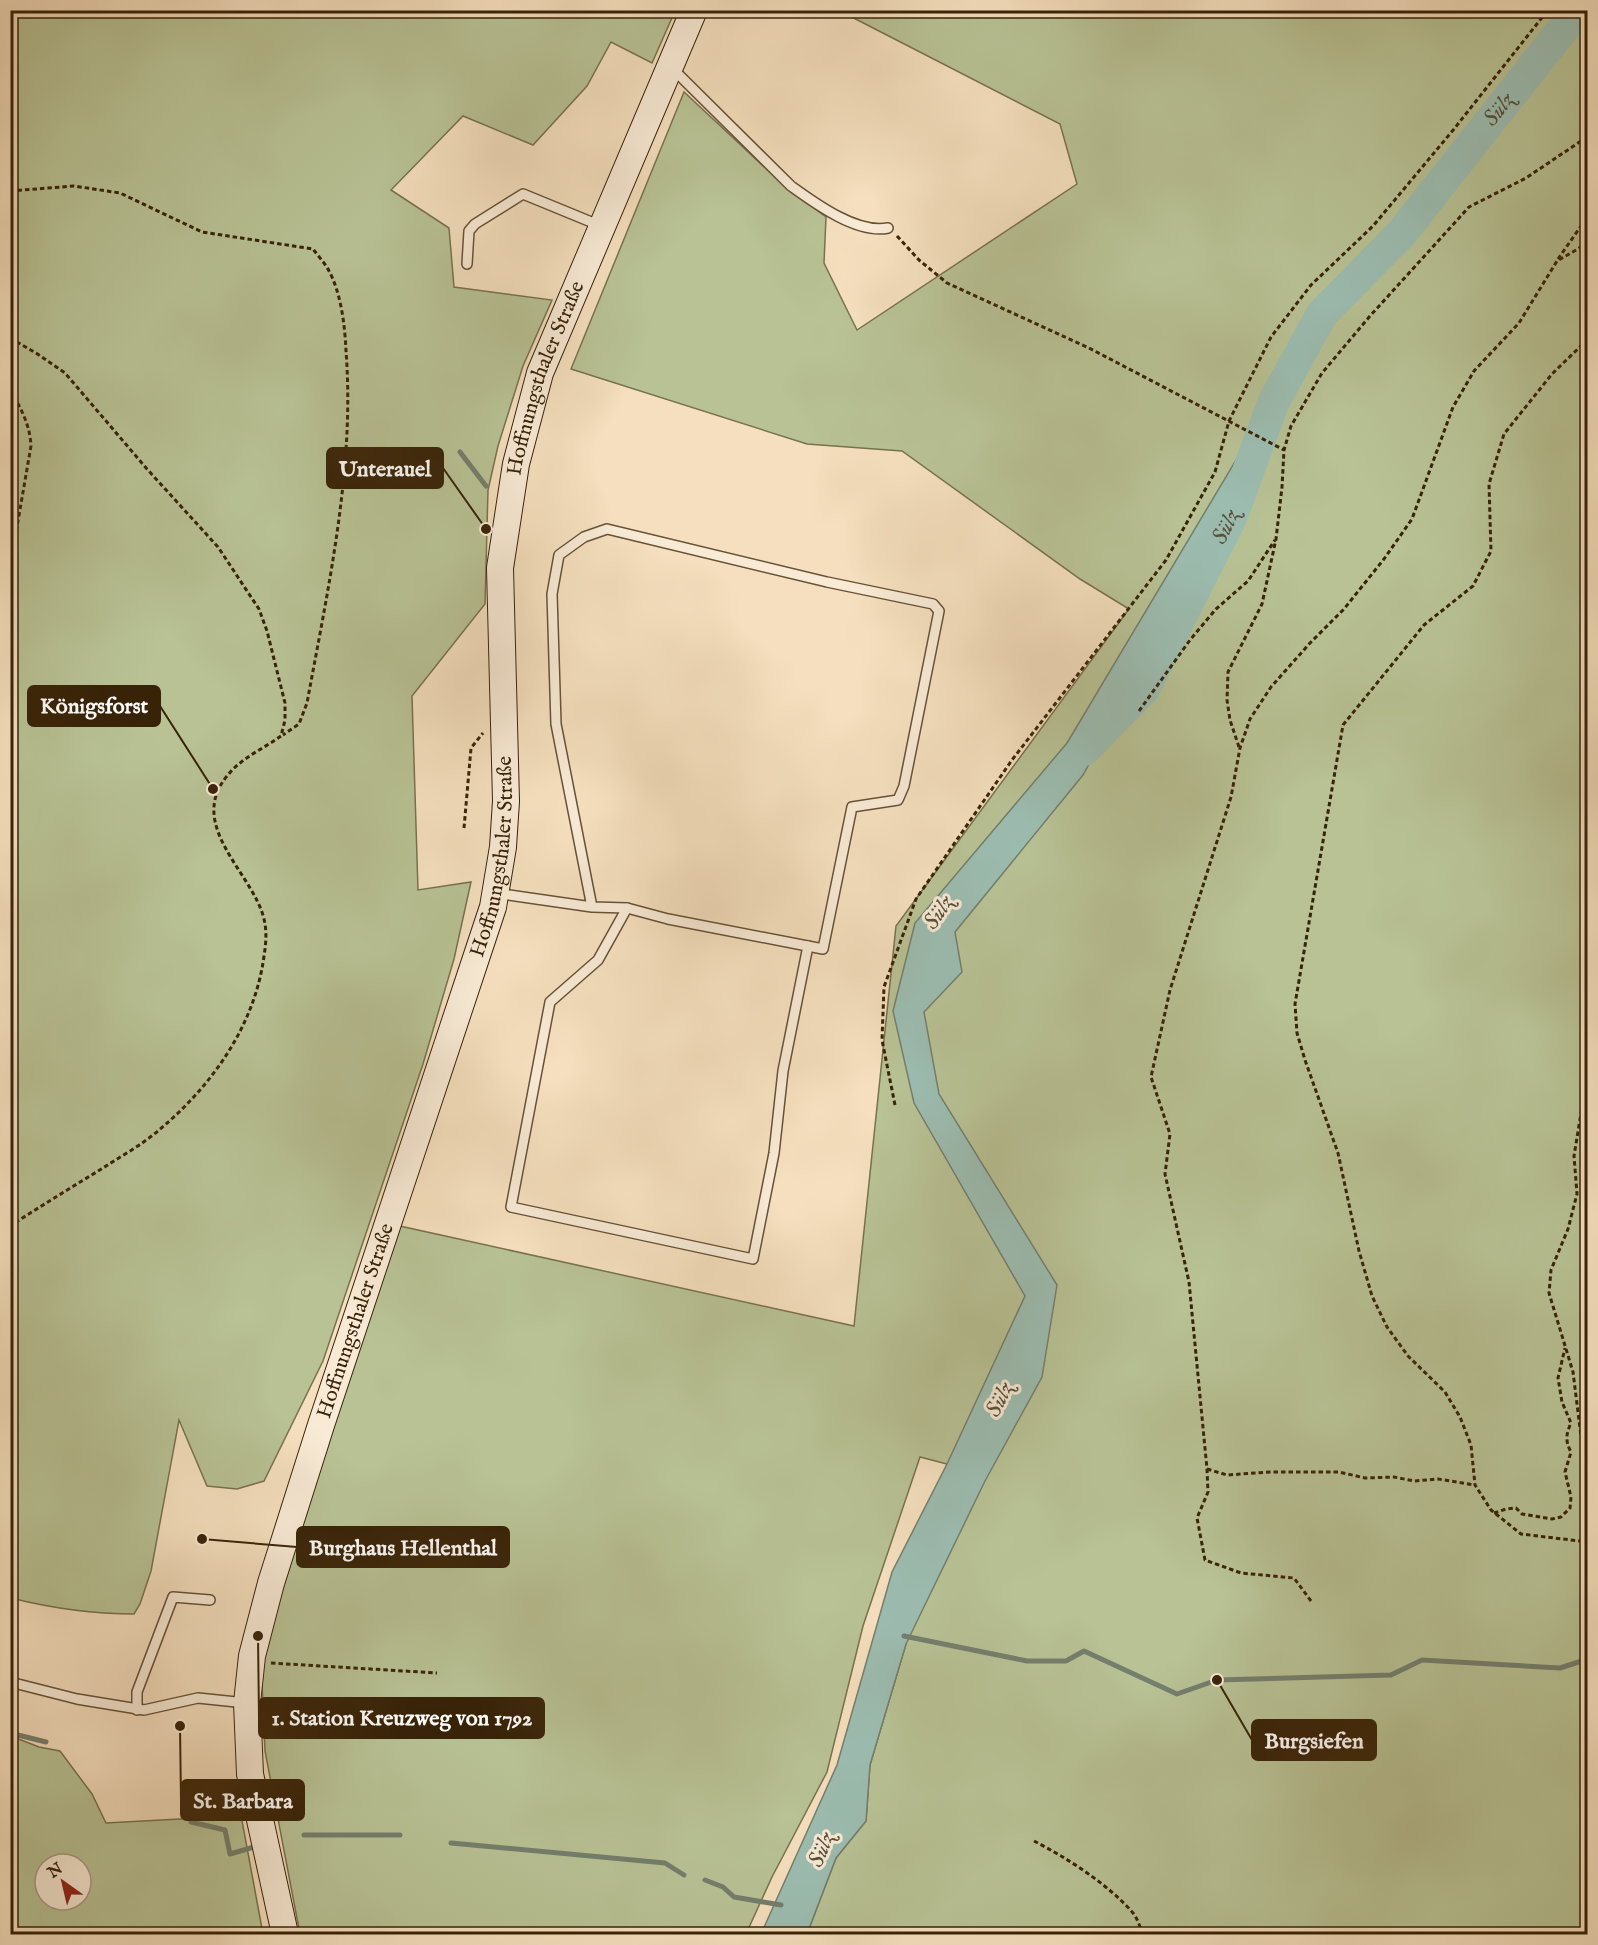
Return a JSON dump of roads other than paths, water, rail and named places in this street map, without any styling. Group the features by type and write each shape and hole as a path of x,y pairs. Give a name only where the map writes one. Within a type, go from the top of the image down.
{"main road":[{"name":"Hoffnungsthaler Straße","path":"285,1935 250,1774 246,1727 252,1662 271,1583 387,1221 489,919 495,893 503,847 506,801 500,568 516,464 540,373 694,10"}],"lane":[{"path":"670,66 798,191 830,212 862,226 877,230 888,228"},
{"path":"467,264 468,231 475,224 523,194 601,226"},
{"path":"495,893 592,907 627,908 668,919 823,949 852,807 898,800 904,786 939,611 933,604 826,582 607,529 584,537 559,555 552,594 556,724 592,907"},
{"path":"627,908 598,960 550,1002 511,1207 753,1259 774,1153 783,1071 808,946"},
{"path":"137,1710 136,1692 173,1597 210,1599"},
{"path":"10,1682 77,1699 137,1710 198,1698 247,1703"}],"water":[{"path":"1248,440 1271,451 1154,647 1083,775 955,932 962,972 924,1012 939,1094 1057,1285 1042,1377 985,1481 906,1644 870,1765 866,1821 836,1858 807,1934 761,1934 837,1765 892,1572 947,1464 1025,1296 914,1103 893,1011 915,923 1067,743"}],"waterway":[{"name":"Sülz","path":"1084,750 1144,689 1231,518 1274,401 1322,314 1401,234 1578,10"},
{"path":"460,452 486,486"},
{"path":"904,1636 1027,1661 1066,1661 1084,1651 1177,1694 1217,1680 1391,1675 1422,1660 1560,1668 1588,1659"},
{"path":"10,1733 46,1742"},
{"path":"191,1822 225,1830 230,1854 257,1846"},
{"path":"304,1835 400,1835"},
{"path":"451,1843 665,1863 684,1875"},
{"path":"705,1880 723,1887 734,1897 781,1905"}],"place":[{"name":"Unterauel","path":"486,529"},
{"name":"Königsforst","path":"213,789"},
{"name":"Burghaus Hellenthal","path":"202,1539"},
{"name":"1. Station Kreuzweg von 1792","path":"258,1636"},
{"name":"Burgsiefen","path":"1217,1680"},
{"name":"St. Barbara","path":"180,1726"}]}
